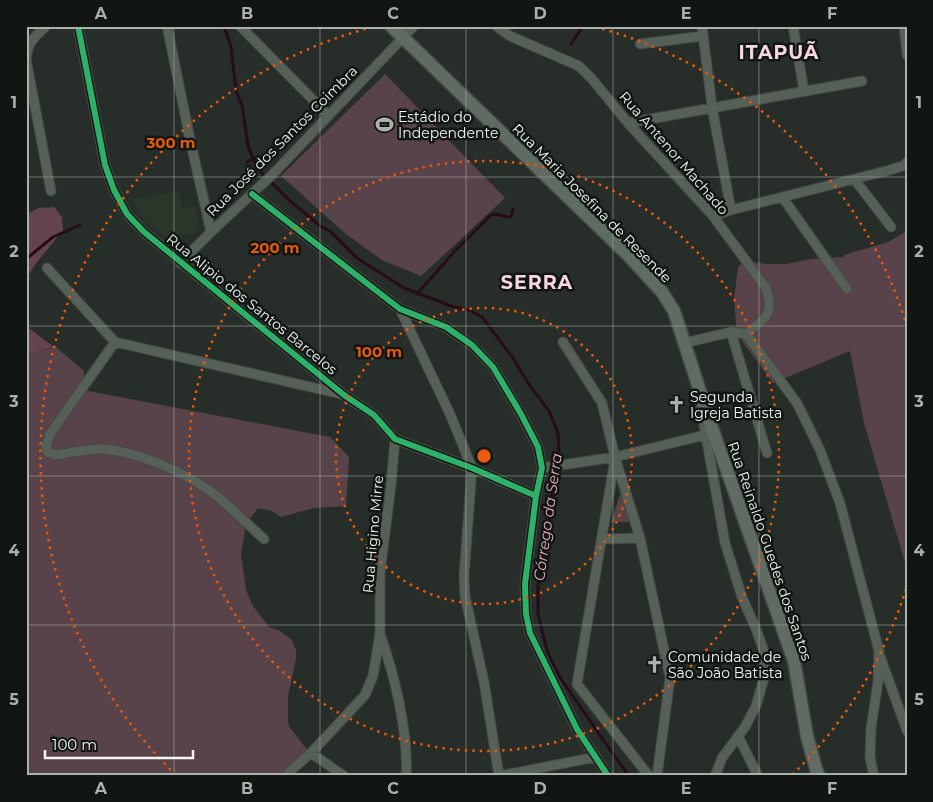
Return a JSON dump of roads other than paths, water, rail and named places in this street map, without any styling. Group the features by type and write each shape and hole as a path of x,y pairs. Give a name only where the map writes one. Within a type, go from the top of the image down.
{"main road":[{"name":"Rua Maria Josefina de Resende","path":"391,26 662,292 674,311 696,380 708,430"},
{"name":"Rua Reinaldo Guedes dos Santos","path":"708,430 794,661 807,736 816,769 820,776"}],"street":[{"path":"46,26 30,42 26,59 51,191"},
{"name":"Rua Alipio dos Santos Barcelos","path":"78,26 104,165 114,190 127,214 144,232 344,395 374,415 395,439 472,468 536,496"},
{"path":"168,26 210,232"},
{"path":"240,26 328,115"},
{"name":"Rua José dos Santos Coimbra","path":"180,263 210,232 272,175 414,26"},
{"name":"Rua Antenor Machado","path":"496,26 510,36 579,66 592,78 628,123 713,216 766,288 770,299 770,309 766,318 746,334"},
{"path":"702,26 712,107 731,210"},
{"path":"793,26 804,91"},
{"path":"904,26 907,55"},
{"path":"640,44 703,36"},
{"path":"628,123 862,81"},
{"path":"713,216 855,180 905,165 907,162"},
{"path":"855,180 891,227"},
{"path":"252,194 400,309 446,326 472,345 493,367 522,414 538,447 542,468 536,496 525,584 526,614 530,633 577,729 608,776"},
{"path":"783,198 847,289"},
{"path":"47,268 115,342 344,395"},
{"path":"400,309 450,414 472,468 464,576 465,596 484,682 499,776 596,757"},
{"path":"684,342 731,332 746,334 797,403 820,450 840,503 879,651 907,731"},
{"path":"731,332 767,453"},
{"path":"115,342 50,434 46,446 48,452 54,455 102,449 118,451 152,462 184,476 210,491 264,539"},
{"path":"562,342 602,403 640,538 670,678 657,776"},
{"path":"542,468 616,457 708,430"},
{"name":"Rua Maria Josefina de Resende","path":"708,430 725,543 742,597 765,654 764,678 756,706 745,727 722,758 715,776"},
{"name":"Rua Higino Mirre","path":"287,776 290,771 311,753 365,694 373,676 380,633 380,572 395,439"},
{"path":"616,457 577,684 649,776"},
{"path":"603,539 640,538"},
{"name":"Rua Higino Mirre","path":"380,633 391,663 402,724 407,762 406,776"},
{"path":"874,776 870,757 871,728 878,682 879,651"},
{"path":"738,736 758,776"},
{"path":"311,753 344,776"}],"waterway":[{"name":"Córrego da Serra","path":"224,26 231,47 236,91 242,105 248,146 261,172 289,200 320,226 330,231 357,258 404,288 454,307 469,310 482,317 549,411 558,433 559,454 538,586 538,614 548,654 561,679 629,776"},
{"path":"571,44 583,26"},
{"name":"Córrego da Serra","path":"247,162 253,159"},
{"path":"417,294 454,252 491,215 511,217 513,209"},
{"path":"26,259 53,237 80,225"}],"place":[{"name":"Estádio do Independente","path":"384,125"},
{"name":"Segunda Igreja Batista","path":"676,405"},
{"name":"Comunidade de São João Batista","path":"654,665"}],"district":[{"name":"ITAPUÃ","path":"779,52"},
{"name":"SERRA","path":"537,282"}]}
